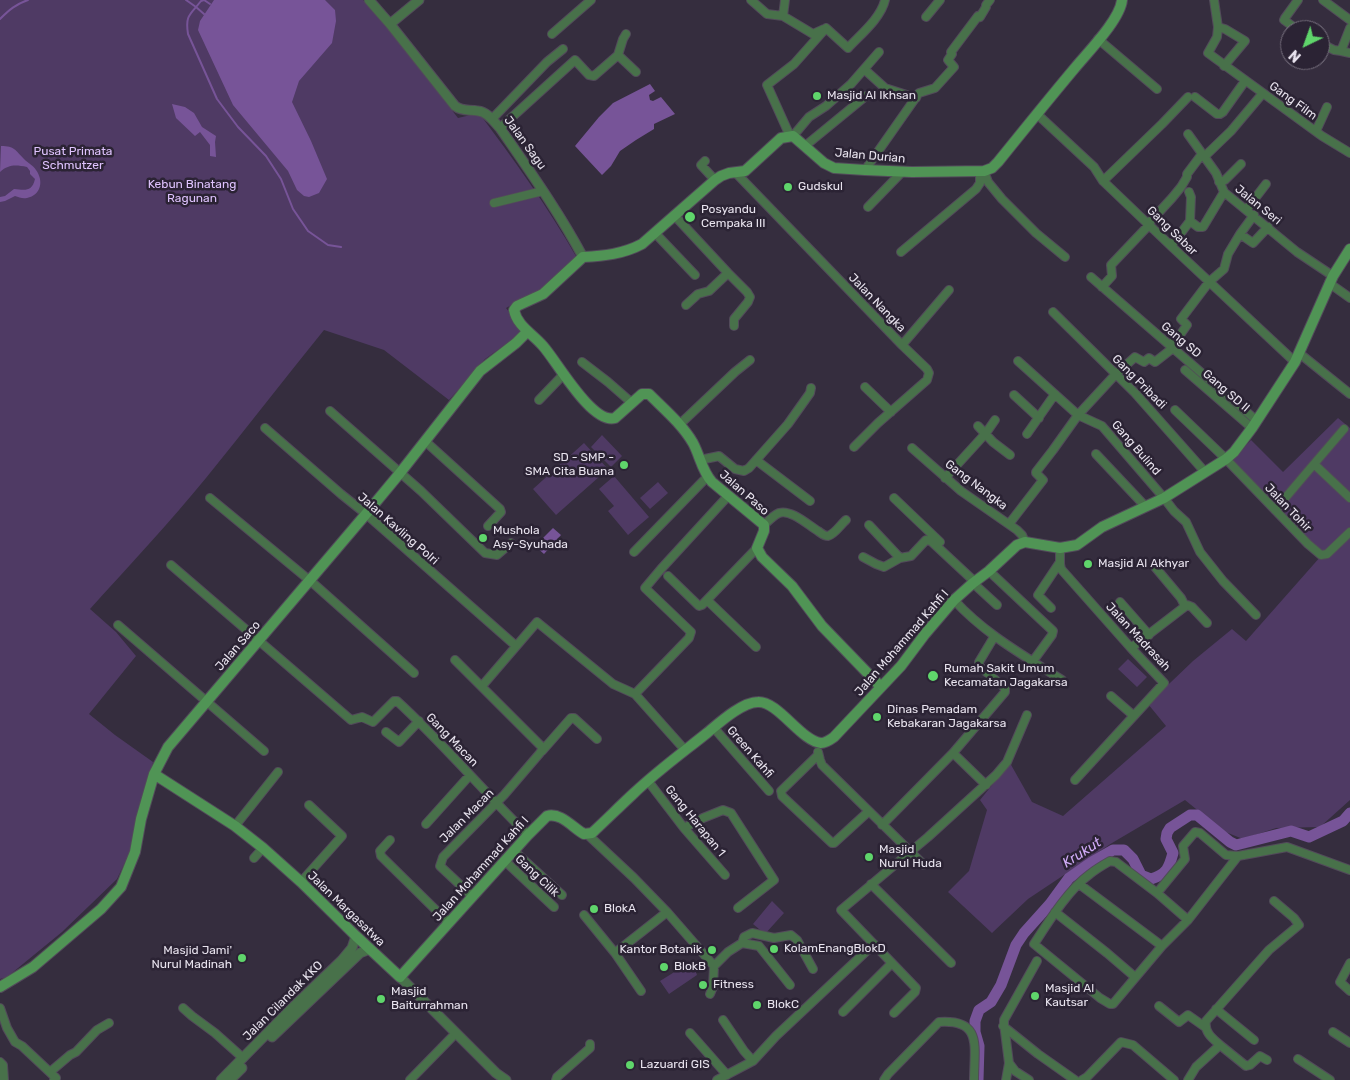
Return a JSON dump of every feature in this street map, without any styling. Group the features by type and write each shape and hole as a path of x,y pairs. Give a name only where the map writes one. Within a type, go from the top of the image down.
{"main road":[{"path":"982,171 992,168 998,162 1116,17 1122,0"},
{"path":"583,256 602,256 633,249 642,244 715,180 721,176 745,171 781,138 792,136"},
{"name":"Jalan Durian","path":"792,136 828,166 834,168 902,172 982,171"},
{"path":"1025,542 1060,548 1077,545 1102,527 1164,498 1226,459 1242,443 1297,357 1331,280 1350,249"},
{"name":"Jalan Paso","path":"583,256 543,294 515,308 514,313 527,332 544,346 582,399 607,418 615,418 642,394 649,394 679,425 692,442 707,477 764,525 757,548"},
{"name":"Jalan Saco","path":"0,987 33,967 101,909 121,887 135,852 141,819 154,774 168,747 366,514 480,371 527,332"},
{"name":"Jalan Mohammad Kahfi I","path":"820,743 827,742 834,737 901,666 954,600 1017,545 1025,542"},
{"path":"757,548 762,557 792,586 822,626 881,687"},
{"path":"587,834 592,833 634,793 685,750 744,706 756,702 764,702 776,709 814,741 820,743"},
{"name":"Jalan Margasatwa","path":"154,774 235,826 263,848 400,977"},
{"name":"Jalan Mohammad Kahfi I","path":"400,977 543,819 552,815 559,816 581,832 587,834"}],"street":[{"name":"Jalan Sagu","path":"368,0 390,24 455,106 462,110 480,111 492,119 500,128 543,191 583,256"},
{"path":"390,24 419,0"},
{"path":"552,34 591,0"},
{"path":"751,0 767,14 783,16 813,34 826,28"},
{"path":"783,16 785,0"},
{"path":"826,28 848,48 876,17 883,7 885,0"},
{"path":"926,17 940,0"},
{"path":"1214,0 1218,27 1244,41 1224,66"},
{"path":"1284,20 1298,0"},
{"path":"1323,0 1350,20"},
{"path":"865,170 919,93 935,88 954,67 948,60 952,54 951,52 978,16 980,16 986,7 985,2"},
{"name":"Gang Film","path":"1218,27 1217,37 1208,54 1350,153"},
{"path":"826,28 794,64 767,85 792,136 809,117 834,99 879,52"},
{"path":"1340,51 1350,28"},
{"path":"500,128 575,60 589,75 594,76 618,55 626,34"},
{"path":"1098,39 1157,89"},
{"path":"1330,48 1350,53"},
{"path":"492,119 563,49"},
{"path":"618,55 636,72"},
{"path":"864,69 885,88 916,98"},
{"path":"1103,181 1191,97 1217,114 1220,114 1245,80"},
{"path":"1102,287 1112,276 1111,265 1181,187 1187,174 1203,155 1230,131 1263,93"},
{"path":"806,146 866,96"},
{"path":"774,107 781,116"},
{"path":"1316,131 1327,107"},
{"name":"Gang Sabar","path":"1037,114 1094,167 1103,181 1209,282 1297,357 1349,392"},
{"name":"Jalan Seri","path":"1188,134 1216,173 1224,192 1254,215 1350,298"},
{"path":"705,161 701,166 715,180"},
{"path":"1219,182 1225,180 1241,164"},
{"path":"901,252 976,189 980,183 982,171"},
{"path":"982,171 988,182 1002,199 1036,233 1065,257"},
{"name":"Jalan Nangka","path":"735,172 929,373 929,377 854,447"},
{"path":"868,207 902,172"},
{"path":"1246,210 1266,184"},
{"path":"494,203 543,191"},
{"path":"1171,246 1190,221 1191,197 1189,192"},
{"path":"1190,221 1198,227 1203,227 1224,192"},
{"path":"674,215 750,297 734,319 734,326"},
{"path":"1008,524 1043,480 1035,472 1078,415 1115,375 1135,357 1143,362 1149,358 1156,362 1171,347 1187,324 1181,319 1209,282 1224,269 1228,254 1254,215"},
{"path":"1240,234 1253,243 1268,227"},
{"path":"655,233 695,275"},
{"path":"686,305 698,294 709,291 728,273"},
{"name":"Gang SD","path":"1090,277 1171,347 1254,425"},
{"path":"902,345 950,290"},
{"name":"Gang Pribadi","path":"1053,312 1150,409 1206,472"},
{"path":"679,425 750,360"},
{"name":"Gang Bulind","path":"1018,361 1078,415 1102,426 1174,511 1186,522 1200,552 1223,581 1256,616"},
{"path":"582,362 632,403"},
{"name":"Gang SD II","path":"1185,370 1254,425"},
{"path":"539,400 563,374"},
{"path":"865,387 891,412"},
{"path":"700,460 719,456 735,469 744,471 749,468 788,424 810,393 811,388"},
{"path":"1028,434 1055,394"},
{"path":"1014,395 1039,418"},
{"name":"Jalan Tohir","path":"1175,410 1321,555 1327,554 1350,532"},
{"path":"330,411 421,491 485,553 497,555 511,543"},
{"path":"945,478 986,433 995,420"},
{"path":"978,426 993,442 1010,455"},
{"name":"Jalan Kavling Polri","path":"265,428 516,646"},
{"path":"1275,510 1344,429"},
{"path":"425,441 500,509 500,512 488,526"},
{"name":"Gang Nangka","path":"912,448 961,491 1017,530 1025,542"},
{"path":"1096,454 1145,506"},
{"path":"756,460 810,502"},
{"path":"1314,464 1350,498"},
{"path":"634,552 707,477"},
{"path":"636,694 690,638 691,632 645,588 661,568 728,496"},
{"path":"210,498 310,580 414,674"},
{"path":"894,498 997,605"},
{"path":"764,525 775,515 781,512 788,512 823,535 828,536 846,520"},
{"path":"869,525 900,558"},
{"path":"863,557 884,567 900,558 911,556 926,540 932,541 975,581"},
{"path":"668,576 699,606 757,548"},
{"path":"1051,608 1038,595 1060,562 1060,548"},
{"name":"Jalan Madrasah","path":"1060,562 1061,569 1164,683 1075,780"},
{"path":"171,565 259,641"},
{"path":"1154,567 1181,598 1185,606"},
{"path":"989,571 1053,631 1033,661"},
{"path":"707,600 756,647"},
{"path":"954,600 994,637 1062,680"},
{"path":"1120,602 1149,634"},
{"path":"1131,648 1187,605 1192,607 1207,623"},
{"path":"482,686 537,622 614,684 636,694 685,750"},
{"path":"118,625 264,751"},
{"path":"882,825 953,753 1005,692 1005,688 979,666 979,662 994,637"},
{"name":"Gang Macan","path":"259,641 351,720 362,717 373,722 394,701 397,701 419,721 528,834"},
{"path":"455,660 541,746 542,750"},
{"path":"1111,696 1134,716"},
{"path":"894,1013 916,990 914,986 841,910 996,775 1006,762 1027,715"},
{"name":"Jalan Macan","path":"472,896 440,866 443,857 497,802 571,718 574,718 597,739"},
{"path":"386,732 399,742 419,721"},
{"name":"Green Kahfi","path":"714,728 769,791"},
{"path":"820,743 818,755 822,765 924,866"},
{"path":"953,753 986,785"},
{"path":"818,755 781,790 782,796 832,843 869,811"},
{"path":"235,826 278,772"},
{"path":"426,824 470,775"},
{"name":"Gang Harapan 1","path":"648,781 684,828 725,875"},
{"path":"301,882 342,836 309,805"},
{"path":"684,828 723,810 731,813 774,880 738,908"},
{"path":"1157,892 1185,859 1183,846 1195,832 1200,833 1226,854 1238,856 1287,847 1350,870"},
{"path":"587,834 667,912 714,966"},
{"path":"390,840 380,851 381,856 449,923"},
{"path":"254,858 263,848"},
{"path":"514,851 562,895"},
{"path":"1188,920 1157,892 1116,862 1110,861 1089,874 1079,884 1054,912 1034,944 1100,998 1113,1004 1134,977 1188,920 1238,856"},
{"name":"Gang Cilik","path":"505,861 554,907"},
{"path":"871,884 951,963"},
{"path":"1079,884 1162,946"},
{"path":"1205,1027 1206,1021 1216,1008 1276,944 1299,925 1294,918 1274,901"},
{"path":"616,953 667,912"},
{"path":"1054,912 1107,953 1134,977"},
{"path":"584,915 616,953 641,991"},
{"path":"710,994 713,986 714,966 728,952 742,943 744,937 752,933 774,938 791,936 797,940 813,969"},
{"name":"Jalan Cilandak KKO","path":"221,1080 342,960 352,948 356,936"},
{"path":"742,943 759,946 790,985"},
{"path":"717,1080 753,1061 776,1036 874,944"},
{"name":"Jalan Cilandak KKO","path":"230,1080 360,953 370,949"},
{"path":"1006,1080 1009,1063 1003,1026 1004,1020 1037,961"},
{"path":"843,1012 892,963"},
{"path":"1350,963 1340,982 1350,991"},
{"name":"Jalan Margasatwa","path":"400,977 496,1073 506,1080"},
{"path":"1159,1006 1179,1022 1188,1015 1205,1027 1209,1035 1246,1066 1250,1065 1260,1056 1267,1060"},
{"path":"0,1008 7,1028 15,1042 22,1046 53,1077 70,1055 76,1052 97,1030 109,1023"},
{"path":"183,1008 243,1058"},
{"path":"1216,1008 1254,1040"},
{"path":"723,1020 753,1061"},
{"path":"884,1080 938,1022 952,1021 965,1025 971,1032 974,1041 974,1080"},
{"path":"1003,1026 1075,1080"},
{"path":"1333,1032 1350,1044"},
{"path":"410,1080 456,1033"},
{"path":"690,1033 727,1074"},
{"path":"1082,1080 1087,1078 1121,1042 1133,1045 1174,1080"},
{"path":"556,1080 590,1048 590,1044"},
{"path":"1188,1080 1196,1067 1220,1044"},
{"path":"1298,1059 1330,1080"},
{"path":"0,1062 3,1065 4,1080"},
{"path":"1009,1063 1015,1071 1029,1080"}],"green space":[{"name":"Kebun Binatang Ragunan","path":"0,0 363,0 378,16 458,118 479,113 530,184 577,258 548,285 506,308 524,331 485,359 449,400 384,350 324,330 192,495 90,609 116,632 136,656 89,714 153,762 137,837 117,879 62,932 7,977 0,979"},
{"path":"1338,418 1350,428 1350,800 1320,827 1276,828 1243,839 1223,831 1185,800 1112,843 1028,899 992,933 948,892 969,871 987,810 980,800 1010,763 1032,802 1063,816 1166,726 1148,704 1193,661 1232,629 1246,641 1321,556 1229,464 1251,440 1283,472"},
{"path":"602,435 622,456 611,467 591,447"},
{"path":"584,443 608,469 556,515 533,489"},
{"path":"614,476 649,517 628,535 608,511 614,506 599,489"},
{"path":"658,482 668,493 650,509 640,498"},
{"path":"1128,659 1147,677 1137,687 1118,669"},
{"path":"772,901 784,913 765,934 753,924"},
{"path":"692,961 697,975 669,994 660,981"}],"shaded area":[{"path":"214,0 325,0 335,10 336,21 332,43 299,81 292,102 327,179 319,193 309,197 304,196 297,190 288,171 233,105 198,30 200,21"},
{"path":"650,84 655,91 649,95 650,100 653,101 661,97 675,114 654,124 654,129 620,151 611,166 602,175 575,146 613,103"},
{"path":"172,104 185,107 194,113 202,127 216,136 216,157 210,156 210,145 200,132 195,136 176,118"},
{"path":"1,146 14,149 36,170 40,179 40,187 32,196 24,198 15,196 0,202 0,197 5,196 14,189 25,190 30,188 35,179 27,167 13,166 0,172"},
{"path":"553,528 561,535 544,554 535,546"}],"waterway":[{"path":"0,19 20,3 28,0"},
{"path":"186,0 204,14"},
{"path":"210,4 204,0 201,1 189,16 187,28 217,99 238,127 266,156 281,179 293,209 308,231 328,245 341,247"},
{"name":"Krukut","path":"978,1080 979,1046 975,1032 975,1021 979,1010 991,1002 1001,985 1016,945 1024,933 1050,904 1069,878 1113,850 1124,850 1133,859 1141,875 1151,879 1161,875 1168,866 1173,853 1166,839 1167,833 1170,828 1190,815 1197,815 1236,845 1291,831 1309,837 1343,821 1350,813"}],"place":[{"name":"Masjid Al Ikhsan","path":"817,96"},
{"name":"Gudskul","path":"788,187"},
{"name":"Posyandu Cempaka III","path":"690,217"},
{"name":"SD - SMP - SMA Cita Buana","path":"624,465"},
{"name":"Mushola Asy-Syuhada","path":"483,538"},
{"name":"Masjid Al Akhyar","path":"1088,564"},
{"name":"Rumah Sakit Umum Kecamatan Jagakarsa","path":"933,676"},
{"name":"Dinas Pemadam Kebakaran Jagakarsa","path":"877,717"},
{"name":"Masjid Nurul Huda","path":"869,857"},
{"name":"BlokA","path":"594,909"},
{"name":"KolamEnangBlokD","path":"774,949"},
{"name":"Kantor Botanik","path":"712,950"},
{"name":"Masjid Jami' Nurul Madinah","path":"242,958"},
{"name":"BlokB","path":"664,967"},
{"name":"Fitness","path":"703,985"},
{"name":"Masjid Al Kautsar","path":"1035,996"},
{"name":"Masjid Baiturrahman","path":"381,999"},
{"name":"BlokC","path":"757,1005"},
{"name":"Lazuardi GIS","path":"630,1065"}],"park label":[{"name":"Pusat Primata Schmutzer","path":"73,159"}]}
